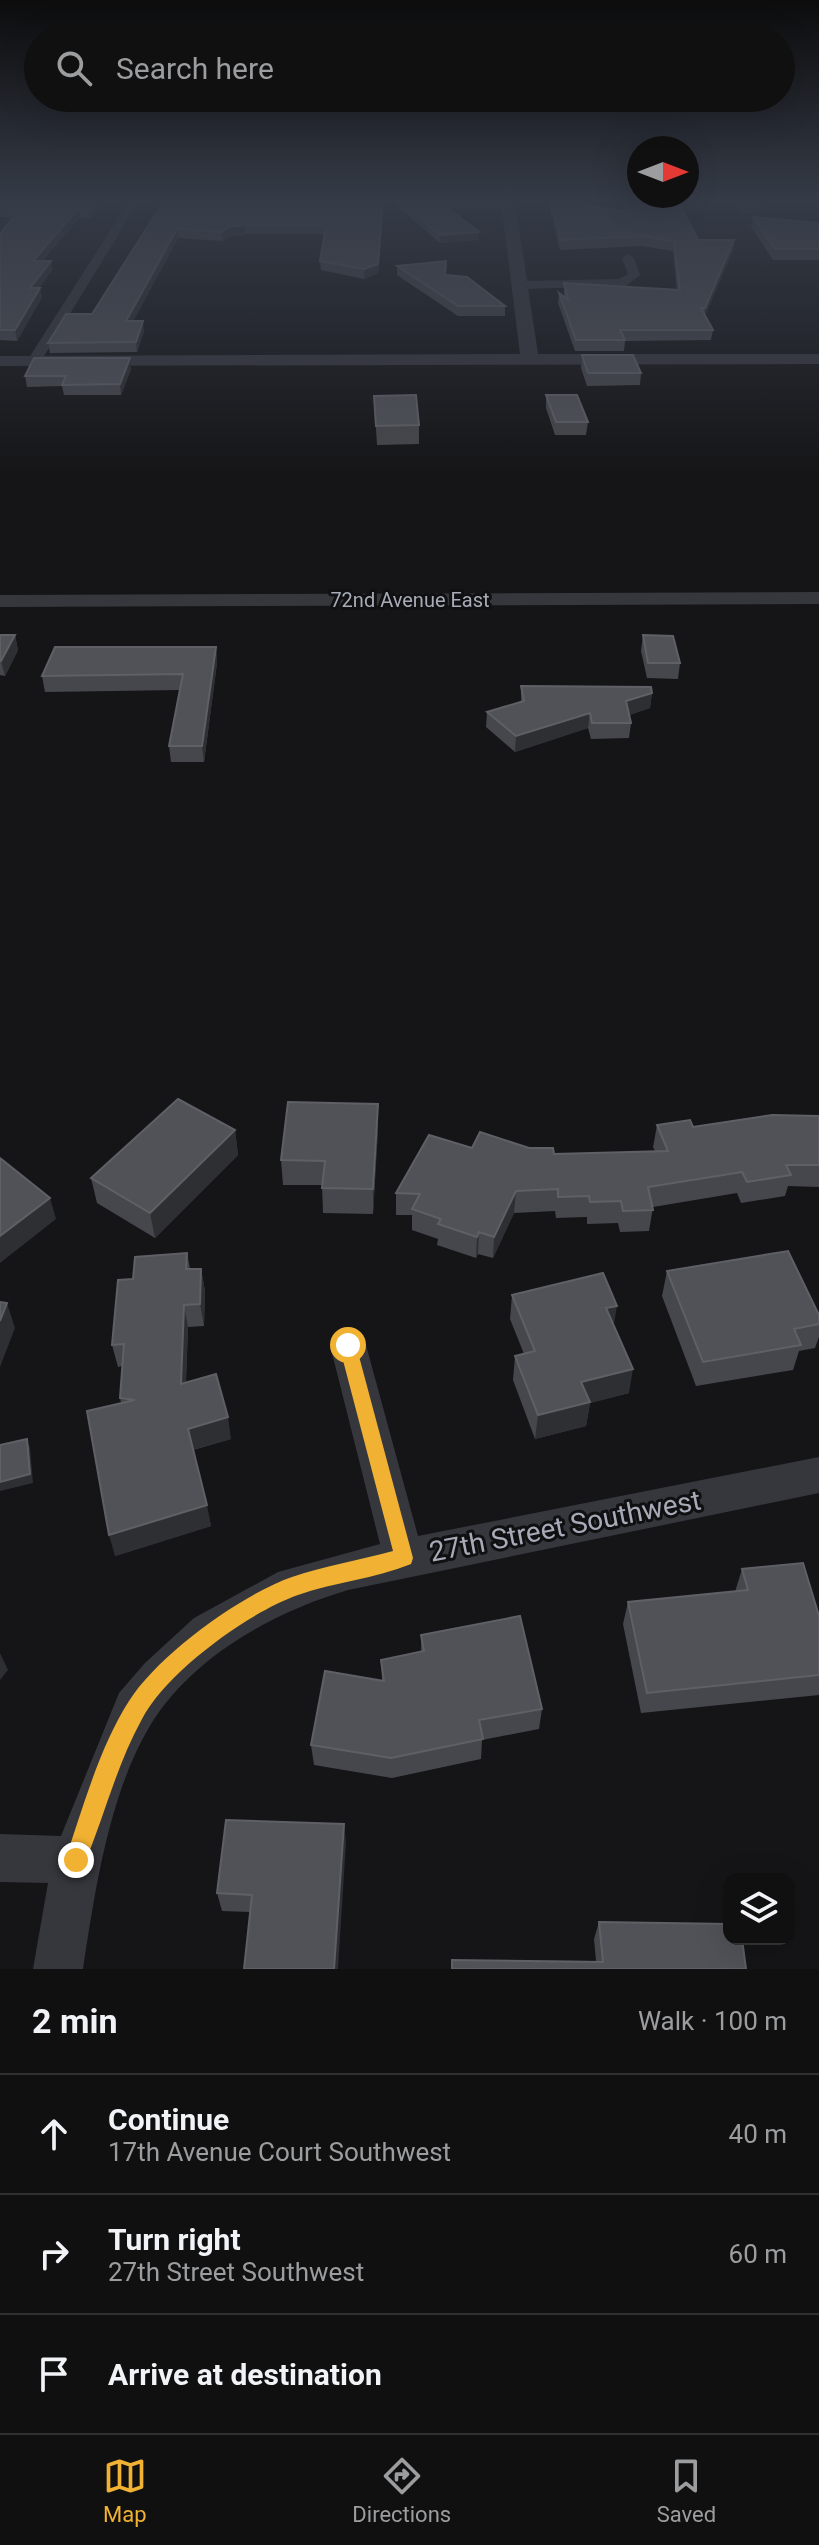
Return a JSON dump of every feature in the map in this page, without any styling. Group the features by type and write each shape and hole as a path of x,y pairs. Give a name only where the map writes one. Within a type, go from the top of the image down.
{"street":[{"path":"34,361 77,293"},
{"path":"523,293 530,359"},
{"path":"0,361 819,359"},
{"name":"72nd Avenue East","path":"0,601 819,598"},
{"path":"348,1345 404,1558"},
{"name":"27th Street Southwest","path":"58,1969 76,1860 102,1784 135,1709 160,1678 209,1633 293,1586 404,1558 819,1475"},
{"path":"0,1858 76,1860"}],"building":[{"path":"0,293 37,293 15,330 0,330"},
{"path":"105,293 142,293 126,321 143,321 136,342 48,343 66,314 92,314"},
{"path":"438,293 488,293 505,306 458,306"},
{"path":"559,293 568,300 566,293 711,293 705,308 701,308 713,330 620,330 625,340 576,340"},
{"path":"582,355 633,355 641,373 588,373"},
{"path":"34,358 130,358 120,384 62,385 66,376 25,376"},
{"path":"416,395 419,425 376,426 374,396"},
{"path":"546,395 577,395 588,422 556,422"},
{"path":"0,635 15,635 1,661 0,661"},
{"path":"643,635 673,636 680,663 648,663"},
{"path":"55,647 216,647 202,746 169,746 183,674 42,676"},
{"path":"521,686 651,687 652,693 626,701 631,723 592,723 590,713 516,736 487,712 524,701"},
{"path":"178,1099 235,1130 150,1213 91,1178"},
{"path":"288,1102 378,1104 373,1189 322,1188 325,1161 281,1160"},
{"path":"772,1115 819,1116 819,1165 786,1165 791,1175 747,1182 742,1172 648,1187 653,1210 623,1211 621,1201 590,1202 589,1196 558,1197 558,1189 516,1191 494,1237 479,1232 477,1237 438,1224 441,1219 412,1209 420,1194 396,1193 429,1135 472,1148 480,1132 529,1148 553,1148 554,1154 668,1151 657,1125 690,1120 693,1127"},
{"path":"0,1158 50,1198 0,1236"},
{"path":"788,1251 819,1315 819,1324 794,1329 801,1345 703,1362 667,1271"},
{"path":"187,1253 186,1269 201,1269 200,1304 184,1305 181,1384 216,1374 228,1417 188,1429 207,1505 109,1535 87,1411 135,1400 120,1398 124,1344 112,1345 118,1280 133,1279 135,1257"},
{"path":"603,1273 617,1306 606,1308 633,1369 581,1382 590,1402 538,1415 515,1356 535,1351 512,1295"},
{"path":"0,1302 7,1303 0,1321"},
{"path":"27,1439 30,1474 0,1482 0,1445"},
{"path":"803,1563 819,1616 819,1675 647,1693 628,1602 748,1590 742,1569"},
{"path":"520,1616 542,1709 479,1720 483,1739 391,1758 311,1745 325,1671 384,1681 381,1660 424,1651 421,1635"},
{"path":"226,1820 344,1824 334,1969 244,1969 252,1895 217,1893"},
{"path":"599,1922 723,1924 723,1945 743,1945 746,1969 452,1969 452,1960 603,1962"}],"route":[{"path":"76,1860 102,1784 135,1709 160,1678 209,1633 238,1614 293,1586 404,1558 348,1345"}]}
